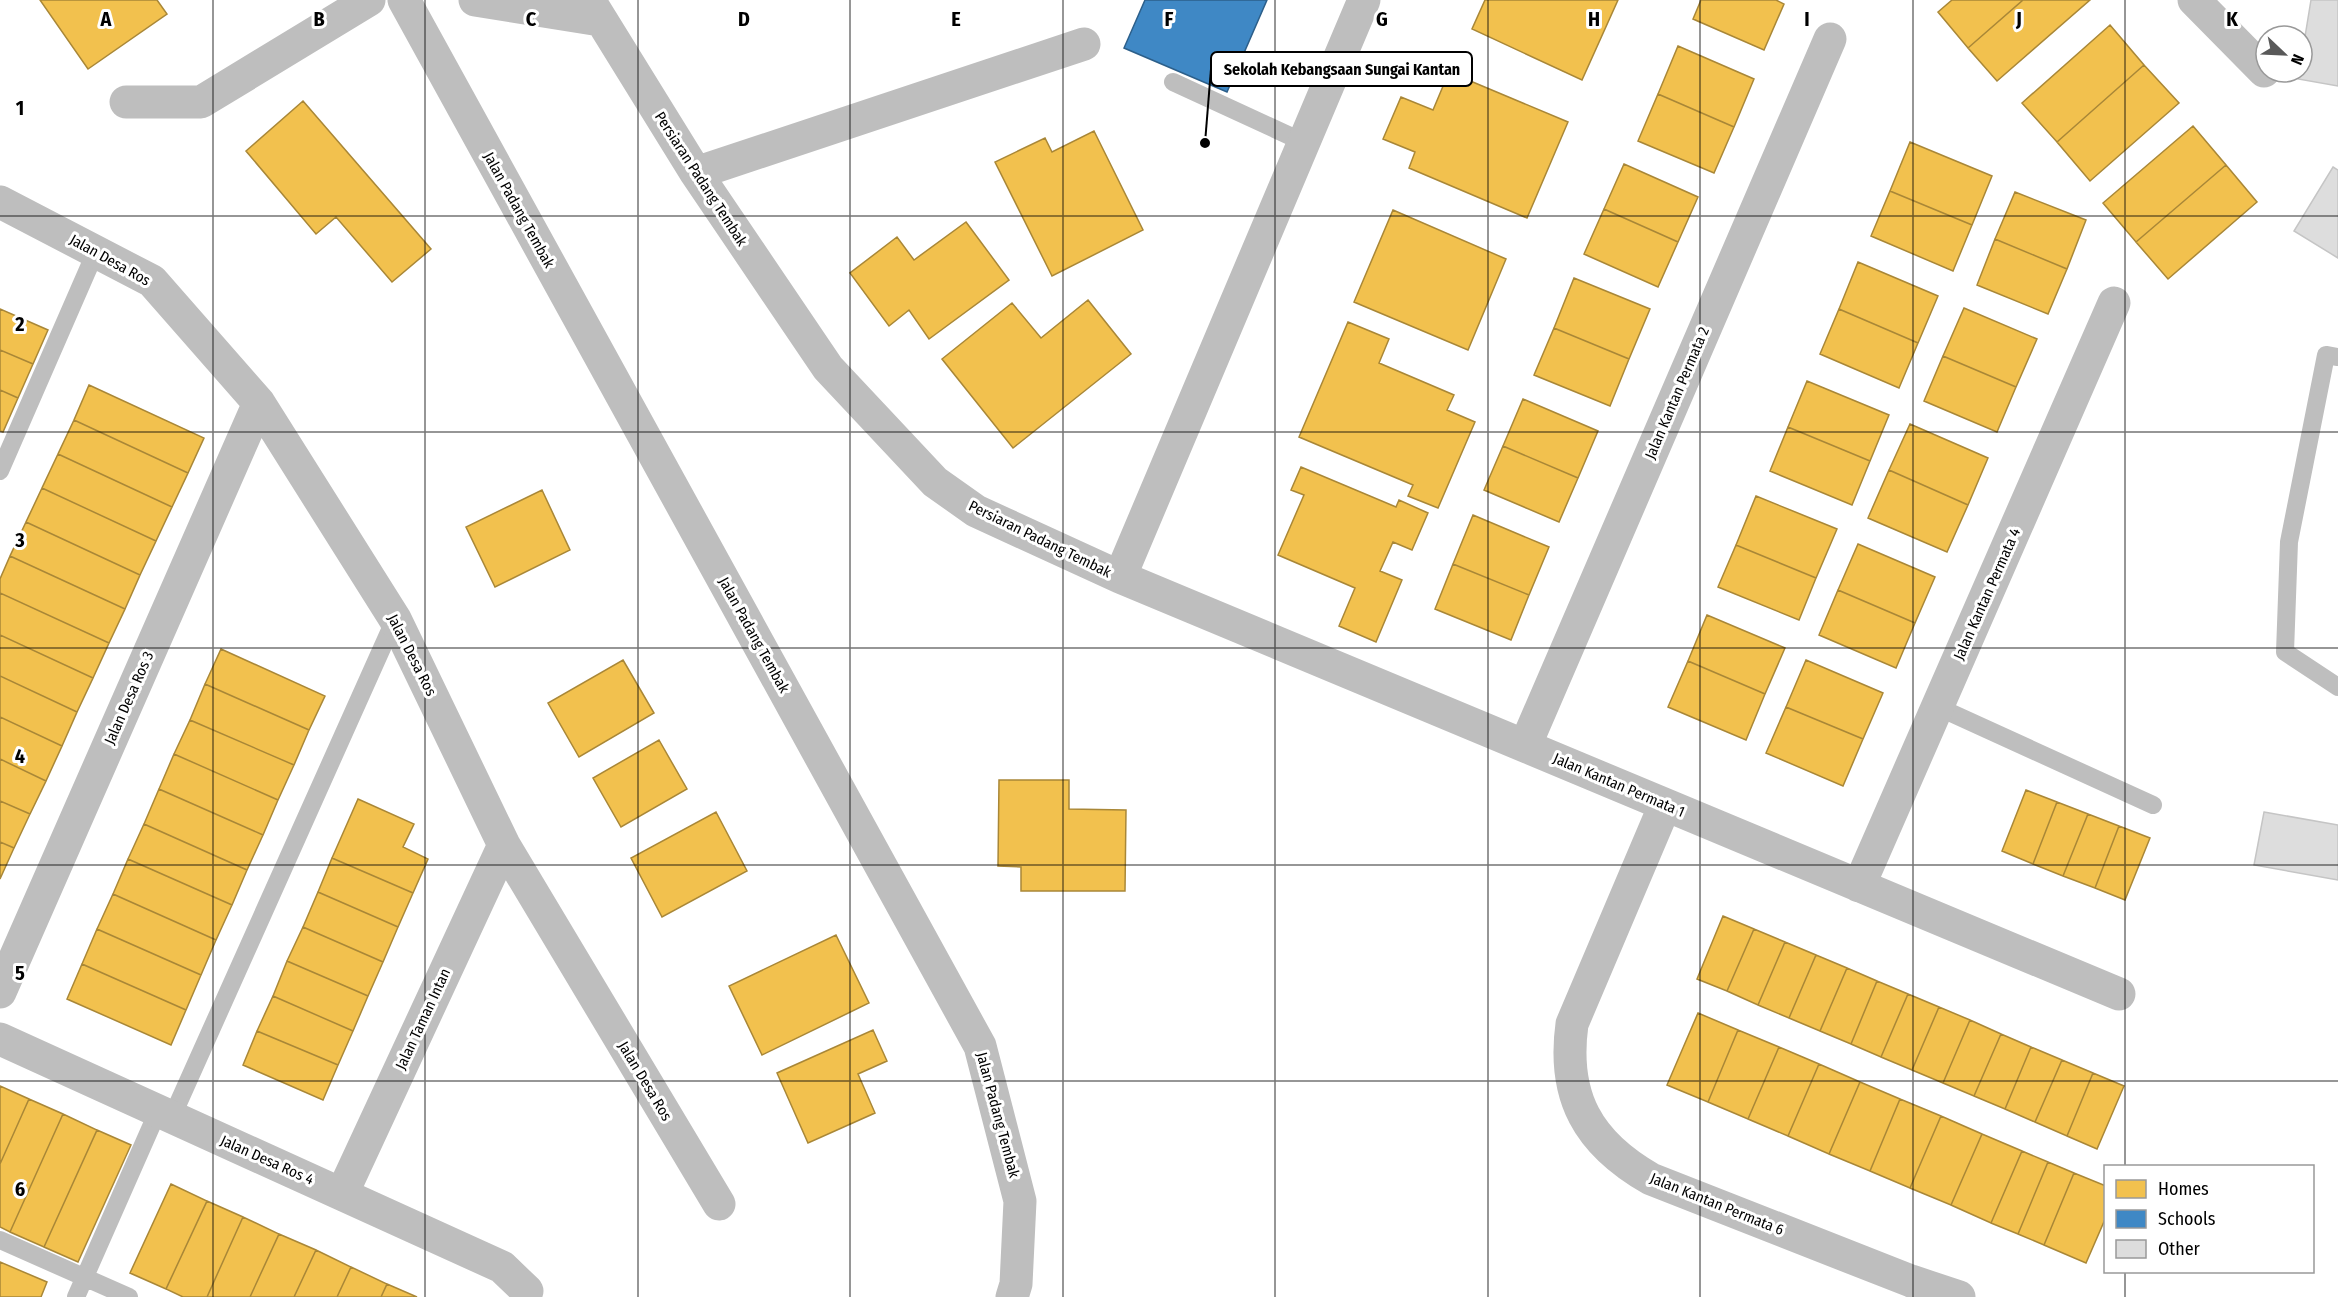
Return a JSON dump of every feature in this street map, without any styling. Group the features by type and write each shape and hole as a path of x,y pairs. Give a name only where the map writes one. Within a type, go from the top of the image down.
{"street":[{"path":"126,102 201,102 369,0"},
{"name":"Jalan Padang Tembak","path":"404,0 980,1046 1020,1201 1016,1284 1012,1297"},
{"path":"475,0 594,10"},
{"name":"Persiaran Padang Tembak","path":"594,10 696,173 828,368 935,482 976,511 1120,577 1364,0"},
{"path":"2194,0 2254,61"},
{"name":"Jalan Kantan Permata 2","path":"1525,746 1830,39"},
{"path":"696,173 1084,44"},
{"name":"Jalan Desa Ros","path":"0,202 152,280 259,403 395,619 504,845 718,1204"},
{"name":"Jalan Kantan Permata 4","path":"1859,886 2114,303"},
{"name":"Jalan Desa Ros 3","path":"0,992 259,403"},
{"name":"Jalan Kantan Permata 1","path":"1120,577 2118,994"},
{"name":"Jalan Kantan Permata 6","path":"1665,805 1572,1024 1569,1044 1574,1091 1591,1129 1628,1165 1651,1179 1910,1289 1959,1297"},
{"name":"Jalan Taman Intan","path":"342,1194 504,845"},
{"name":"Jalan Desa Ros 4","path":"0,1039 502,1267 527,1294"}],"lane":[{"path":"1173,82 1304,142"},
{"path":"0,471 96,251"},
{"path":"2338,357 2326,355 2289,542 2285,652 2338,687"},
{"path":"75,1297 165,1114 395,619"},
{"path":"1938,706 2153,805"},
{"path":"0,1240 129,1297"}],"building: Homes":[{"path":"40,0 157,0 167,14 88,69"},
{"path":"1485,0 1618,0 1582,80 1472,29"},
{"path":"1701,0 1776,0 1784,4 1764,50 1693,19"},
{"path":"1952,0 2023,0 1968,48 1938,12"},
{"path":"2023,0 2090,0 1997,81 1968,48"},
{"path":"2110,25 2144,65 2057,142 2022,103"},
{"path":"1678,46 1754,79 1734,127 1658,94"},
{"path":"2144,65 2179,103 2090,181 2057,142"},
{"path":"1449,72 1568,122 1527,218 1409,168 1415,152 1383,139 1401,97 1433,110"},
{"path":"1658,94 1734,127 1714,173 1638,141"},
{"path":"303,101 431,249 392,282 336,217 316,234 246,151"},
{"path":"2193,126 2226,165 2136,242 2103,203"},
{"path":"1094,131 1143,230 1052,276 995,162 1045,138 1052,152"},
{"path":"1910,142 1992,176 1972,225 1890,191"},
{"path":"1624,164 1698,197 1678,242 1604,209"},
{"path":"2226,165 2257,202 2168,279 2136,242"},
{"path":"1890,191 1972,225 1953,271 1871,236"},
{"path":"2015,192 2086,220 2067,269 1995,239"},
{"path":"1604,209 1678,242 1658,287 1584,254"},
{"path":"1393,210 1506,259 1468,350 1354,302"},
{"path":"966,222 1009,280 929,339 909,310 889,326 850,273 897,237 914,260"},
{"path":"1995,239 2067,269 2048,314 1977,285"},
{"path":"1858,262 1938,296 1918,343 1839,309"},
{"path":"1574,278 1650,309 1629,359 1554,328"},
{"path":"1088,300 1131,354 1013,448 942,359 1012,303 1041,338"},
{"path":"1964,308 2037,339 2016,387 1943,356"},
{"path":"0,309 48,330 33,364 0,350"},
{"path":"1839,309 1918,343 1899,388 1820,354"},
{"path":"1348,322 1389,339 1379,363 1454,395 1447,410 1475,422 1438,508 1408,496 1413,485 1299,437"},
{"path":"1554,328 1629,359 1610,406 1534,375"},
{"path":"0,350 33,364 18,398 0,390"},
{"path":"1943,356 2016,387 1997,432 1924,401"},
{"path":"1807,381 1889,415 1870,461 1788,427"},
{"path":"89,385 204,438 188,473 74,420"},
{"path":"0,390 18,398 3,432 0,431"},
{"path":"1523,399 1598,431 1578,478 1503,446"},
{"path":"74,420 188,473 172,507 58,454"},
{"path":"1910,424 1988,458 1968,505 1889,470"},
{"path":"1788,427 1870,461 1852,505 1770,471"},
{"path":"1503,446 1578,478 1559,522 1484,490"},
{"path":"58,454 172,507 156,541 42,488"},
{"path":"1301,467 1396,507 1399,500 1428,513 1412,550 1393,542 1380,571 1402,580 1376,642 1339,626 1355,588 1278,555 1304,495 1291,490"},
{"path":"1889,470 1968,505 1947,552 1868,518"},
{"path":"42,488 156,541 140,575 26,522"},
{"path":"542,490 570,550 495,587 466,527"},
{"path":"1756,496 1837,529 1816,578 1736,545"},
{"path":"1473,515 1549,547 1529,595 1453,564"},
{"path":"26,522 140,575 125,609 10,556"},
{"path":"1858,544 1935,577 1915,623 1838,590"},
{"path":"1736,545 1816,578 1799,620 1718,587"},
{"path":"10,556 125,609 109,643 0,593 0,579"},
{"path":"1453,564 1529,595 1511,640 1435,609"},
{"path":"1838,590 1915,623 1896,668 1819,635"},
{"path":"0,593 109,643 93,678 0,635"},
{"path":"1707,615 1785,648 1765,694 1688,661"},
{"path":"0,635 93,678 77,712 0,676"},
{"path":"221,649 325,696 309,730 205,684"},
{"path":"623,660 654,713 579,757 548,703"},
{"path":"1806,660 1883,693 1863,739 1786,707"},
{"path":"1688,661 1765,694 1746,740 1668,707"},
{"path":"0,676 77,712 62,746 0,717"},
{"path":"205,684 309,730 294,765 190,720"},
{"path":"1786,707 1863,739 1843,786 1766,753"},
{"path":"0,717 62,746 46,781 0,759"},
{"path":"190,720 294,765 278,800 174,754"},
{"path":"659,740 687,789 621,827 593,778"},
{"path":"174,754 278,800 263,835 159,789"},
{"path":"0,759 46,781 30,814 0,801"},
{"path":"999,780 1069,780 1069,809 1126,810 1125,891 1021,891 1021,867 998,866"},
{"path":"159,789 263,835 247,870 144,824"},
{"path":"2026,790 2057,802 2033,864 2002,851"},
{"path":"358,799 414,824 403,847 428,859 413,893 332,858"},
{"path":"0,801 30,814 14,848 0,842"},
{"path":"2057,802 2088,814 2063,876 2033,864"},
{"path":"716,812 747,871 662,917 631,858"},
{"path":"2088,814 2119,826 2095,888 2063,876"},
{"path":"144,824 247,870 232,905 128,859"},
{"path":"2119,826 2150,838 2125,900 2095,888"},
{"path":"0,842 14,848 0,879"},
{"path":"332,858 413,893 398,927 318,892"},
{"path":"128,859 232,905 216,940 113,894"},
{"path":"318,892 398,927 383,962 303,927"},
{"path":"113,894 216,940 201,975 97,929"},
{"path":"1723,916 1754,929 1727,991 1697,979"},
{"path":"303,927 383,962 368,996 287,961"},
{"path":"97,929 201,975 186,1010 82,964"},
{"path":"1754,929 1785,942 1758,1005 1727,991"},
{"path":"836,935 869,1003 762,1055 729,986"},
{"path":"1785,942 1816,955 1789,1018 1758,1005"},
{"path":"1816,955 1847,968 1820,1031 1789,1018"},
{"path":"287,961 368,996 353,1031 273,996"},
{"path":"82,964 186,1010 171,1045 67,999"},
{"path":"1847,968 1877,981 1851,1044 1820,1031"},
{"path":"1877,981 1908,994 1881,1057 1851,1044"},
{"path":"1908,994 1939,1007 1912,1070 1881,1057"},
{"path":"273,996 353,1031 338,1065 257,1031"},
{"path":"1939,1007 1970,1020 1943,1083 1912,1070"},
{"path":"1698,1013 1738,1030 1708,1102 1667,1085"},
{"path":"1970,1020 2001,1034 1974,1096 1943,1083"},
{"path":"873,1030 887,1061 858,1074 875,1113 808,1143 777,1073"},
{"path":"1738,1030 1779,1047 1748,1119 1708,1102"},
{"path":"257,1031 338,1065 323,1100 243,1065"},
{"path":"2001,1034 2031,1047 2005,1109 1974,1096"},
{"path":"1779,1047 1819,1064 1788,1136 1748,1119"},
{"path":"2031,1047 2062,1060 2035,1122 2005,1109"},
{"path":"2062,1060 2093,1073 2067,1136 2035,1122"},
{"path":"1819,1064 1860,1082 1829,1154 1788,1136"},
{"path":"2093,1073 2124,1086 2097,1149 2067,1136"},
{"path":"1860,1082 1900,1099 1870,1171 1829,1154"},
{"path":"0,1086 29,1099 0,1164"},
{"path":"29,1099 63,1114 10,1232 0,1227 0,1164"},
{"path":"1900,1099 1941,1116 1910,1188 1870,1171"},
{"path":"63,1114 97,1130 44,1247 10,1232"},
{"path":"1941,1116 1982,1134 1951,1205 1910,1188"},
{"path":"97,1130 131,1145 78,1262 44,1247"},
{"path":"1982,1134 2022,1151 1991,1223 1951,1205"},
{"path":"2022,1151 2048,1162 2018,1234 1991,1223"},
{"path":"2048,1162 2074,1173 2044,1245 2018,1234"},
{"path":"2074,1173 2104,1185 2104,1222 2086,1263 2044,1245"},
{"path":"171,1184 207,1201 166,1289 130,1273"},
{"path":"207,1201 243,1217 207,1297 183,1297 166,1289"},
{"path":"243,1217 279,1234 250,1297 207,1297"},
{"path":"279,1234 316,1250 294,1297 250,1297"},
{"path":"316,1250 351,1267 337,1297 294,1297"},
{"path":"0,1262 47,1282 41,1297 0,1297"},
{"path":"351,1267 387,1284 381,1297 337,1297"},
{"path":"387,1284 417,1297 381,1297"}],"building: Schools":[{"path":"1145,0 1267,0 1227,92 1124,48"}],"building: Other":[{"path":"2311,0 2338,0 2338,86 2314,82 2314,24 2307,24"},
{"path":"2333,167 2338,170 2338,258 2294,231"},
{"path":"2264,812 2338,825 2338,880 2254,865"}],"place":[{"name":"Sekolah Kebangsaan Sungai Kantan","path":"1205,143"}]}
